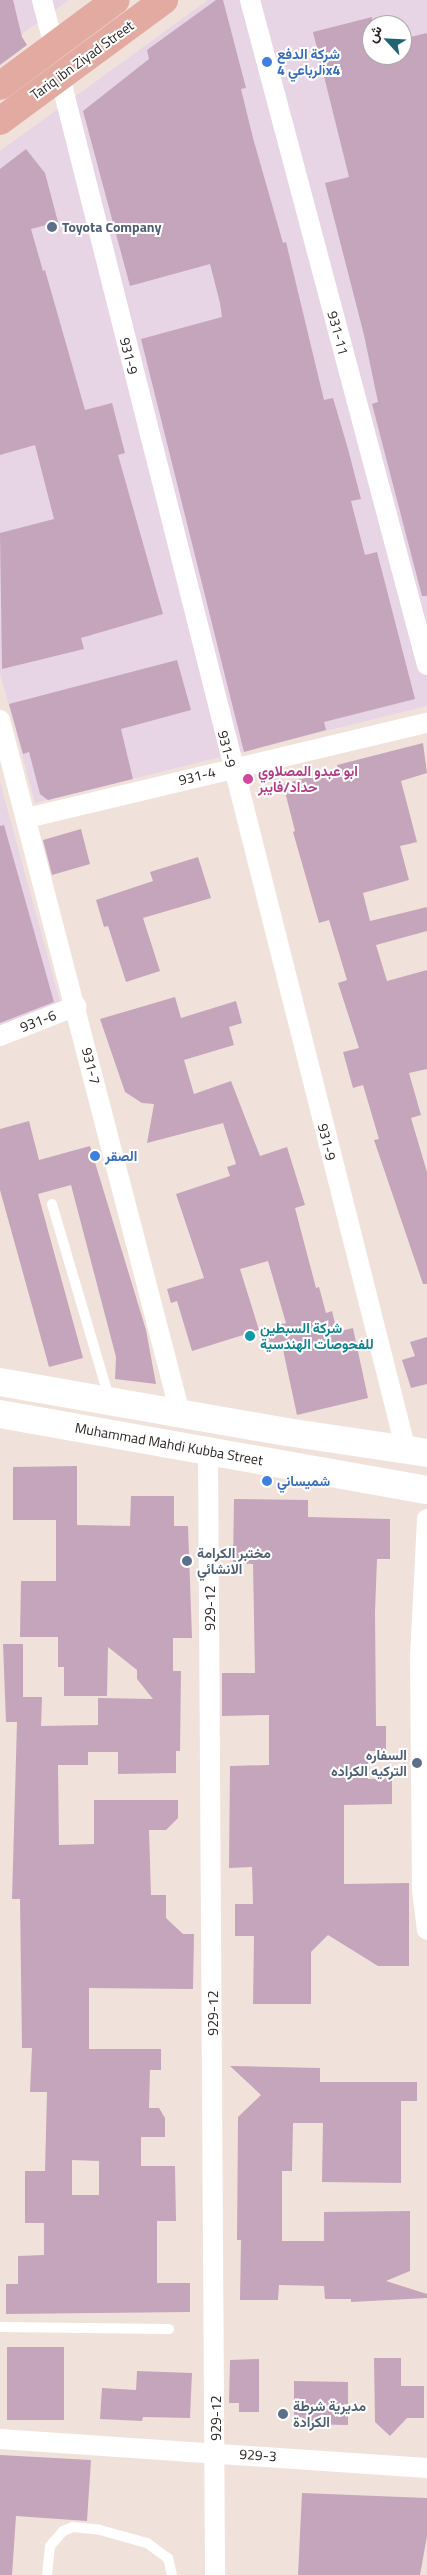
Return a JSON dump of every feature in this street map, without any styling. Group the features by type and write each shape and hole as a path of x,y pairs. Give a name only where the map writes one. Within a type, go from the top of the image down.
{"main road":[{"name":"Tariq ibn Ziyad Street","path":"0,86 116,0"},
{"name":"Tariq ibn Ziyad Street","path":"0,121 164,0"}],"street":[{"path":"42,0 54,46"},
{"name":"931-11","path":"250,0 427,665"},
{"name":"931-9","path":"60,77 231,767 416,1451"},
{"name":"931-7","path":"0,720 76,1006 180,1413"},
{"name":"931-4","path":"27,818 231,767 427,723"},
{"name":"931-6","path":"0,1036 76,1006"},
{"path":"0,1382 287,1432 416,1451"},
{"name":"Muhammad Mahdi Kubba Street","path":"0,1414 427,1490"},
{"path":"274,1463 287,1432"},
{"name":"929-12","path":"208,1451 217,2452 215,2575"},
{"path":"427,1519 420,1667 422,1890 427,1930"},
{"name":"929-3","path":"0,2439 217,2452 427,2468"}],"lane":[{"path":"52,1204 110,1401"},
{"path":"0,2327 169,2329"},
{"path":"47,2575 50,2546 63,2531 73,2527 100,2530 148,2543 168,2558 172,2575"}],"shaded area":[{"path":"0,0 69,0 0,50"},
{"path":"208,0 427,0 427,706 35,803 0,673 0,151"},
{"path":"0,782 60,1001 0,1026"}],"building":[{"path":"0,0 13,0 22,37 27,45 0,65"},
{"path":"216,0 223,0 246,88 241,89 253,138 283,243 286,242 324,400 333,398 348,449 361,499 351,501 365,555 377,552 415,699 324,722 326,730 244,752 141,339 222,317 220,303 210,264 130,286 83,111 149,59 147,50"},
{"path":"362,20 362,65 412,65 412,37 427,33 427,596 422,596 372,404 378,402 364,335 325,183 349,177 313,32"},
{"path":"26,149 45,173 58,222 31,229 43,271 45,270 85,410 112,403 125,453 118,455 163,614 81,638 84,649 2,669 0,533 54,519 35,445 0,455 0,169"},
{"path":"177,660 191,710 121,729 133,779 48,800 40,794 29,752 23,754 9,704"},
{"path":"423,743 427,773 401,781 417,842 400,846 409,880 363,893 370,921 427,907 427,931 376,945 387,981 427,970 427,1069 409,1073 421,1115 411,1118 427,1172 427,1284 423,1284 374,1140 379,1139 363,1085 353,1088 343,1052 359,1048 338,983 347,980 329,920 319,923 293,832 295,831 283,784 338,769 337,765"},
{"path":"4,825 54,1002 0,1023 0,826"},
{"path":"81,829 90,864 52,875 43,840"},
{"path":"198,857 211,898 143,918 160,971 126,982 108,926 104,927 96,900 153,881 150,872"},
{"path":"175,997 181,1018 236,1001 242,1023 229,1027 234,1045 184,1060 194,1094 231,1081 260,1156 287,1147 305,1205 295,1208 316,1288 319,1287 326,1313 332,1311 337,1332 353,1328 368,1398 297,1415 282,1345 271,1348 266,1328 286,1323 268,1261 240,1269 259,1330 192,1351 177,1301 171,1303 167,1289 204,1278 176,1194 230,1176 227,1167 236,1164 223,1123 147,1143 154,1104 142,1103 125,1092 100,1019"},
{"path":"29,1121 39,1160 90,1146 146,1330 156,1384 115,1379 116,1357 71,1185 38,1194 83,1358 49,1367 0,1190 0,1129"},
{"path":"427,1337 427,1384 411,1388 402,1360 415,1356 410,1342"},
{"path":"77,1466 77,1525 130,1526 131,1496 174,1496 174,1526 188,1526 192,1638 173,1638 173,1671 181,1671 180,1751 176,1751 176,1773 118,1774 118,1752 88,1752 88,1765 58,1765 59,1845 94,1844 94,1800 178,1800 178,1818 166,1830 149,1830 151,1895 166,1895 166,1918 183,1934 194,1934 193,1989 89,1988 89,2049 161,2049 161,2070 150,2070 149,2108 159,2108 165,2118 165,2137 141,2137 141,2166 175,2166 176,2221 157,2221 157,2283 190,2283 190,2312 6,2314 6,2284 18,2284 18,2256 44,2255 44,2223 25,2223 25,2171 45,2171 47,2092 30,2092 32,2048 22,2048 20,1899 12,1899 17,1722 6,1722 3,1644 23,1644 23,1697 42,1697 41,1726 98,1725 98,1698 153,1699 137,1679 137,1670 108,1647 107,1696 64,1696 64,1667 58,1667 58,1637 20,1637 21,1581 56,1581 56,1520 13,1520 13,1467","holes":["72,2160 99,2161 99,2195 72,2195"]},
{"path":"234,1499 308,1500 308,1517 390,1519 390,1559 377,1559 375,1612 376,1726 386,1726 386,1751 368,1751 368,1779 392,1778 392,1804 344,1805 344,1884 409,1883 409,1966 378,1966 328,1935 311,1952 311,2004 253,2004 254,1936 235,1936 235,1904 253,1904 252,1867 229,1868 230,1766 269,1765 269,1715 222,1716 222,1673 255,1673 253,1564 233,1563"},
{"path":"230,2066 320,2068 320,2082 417,2082 417,2101 401,2101 401,2183 322,2182 323,2123 293,2123 292,2171 282,2171 282,2241 324,2241 324,2212 410,2211 410,2271 386,2281 427,2294 427,2298 351,2302 351,2299 325,2299 324,2286 279,2285 278,2300 240,2300 241,2240 237,2240 238,2117 261,2095"},
{"path":"7,2347 64,2347 64,2420 7,2420"},
{"path":"374,2358 401,2358 401,2386 424,2386 424,2418 407,2418 390,2436 375,2422"},
{"path":"259,2359 259,2412 239,2412 239,2403 229,2403 230,2360"},
{"path":"137,2371 192,2373 190,2418 143,2417 142,2421 100,2419 102,2388 136,2390"},
{"path":"294,2381 348,2382 348,2425 294,2424"},
{"path":"0,2455 91,2460 87,2521 16,2516 12,2575 0,2575"},
{"path":"302,2493 427,2498 427,2536 420,2575 298,2575"}],"place":[{"name":"شركة الدفع الرباعي 4x4","path":"267,62"},
{"name":"Toyota Company","path":"52,227"},
{"name":"ابو عبدو المصلاوي حداد/فايبر","path":"248,779"},
{"name":"الصقر","path":"95,1156"},
{"name":"شركة السبطين للفحوصات الهندسية","path":"250,1336"},
{"name":"شميساني","path":"267,1481"},
{"name":"مختبر الكرامة الانشائي","path":"187,1561"},
{"name":"السفاره التركيه الكراده","path":"417,1763"},
{"name":"مديرية شرطة الكرادة","path":"283,2414"}]}
